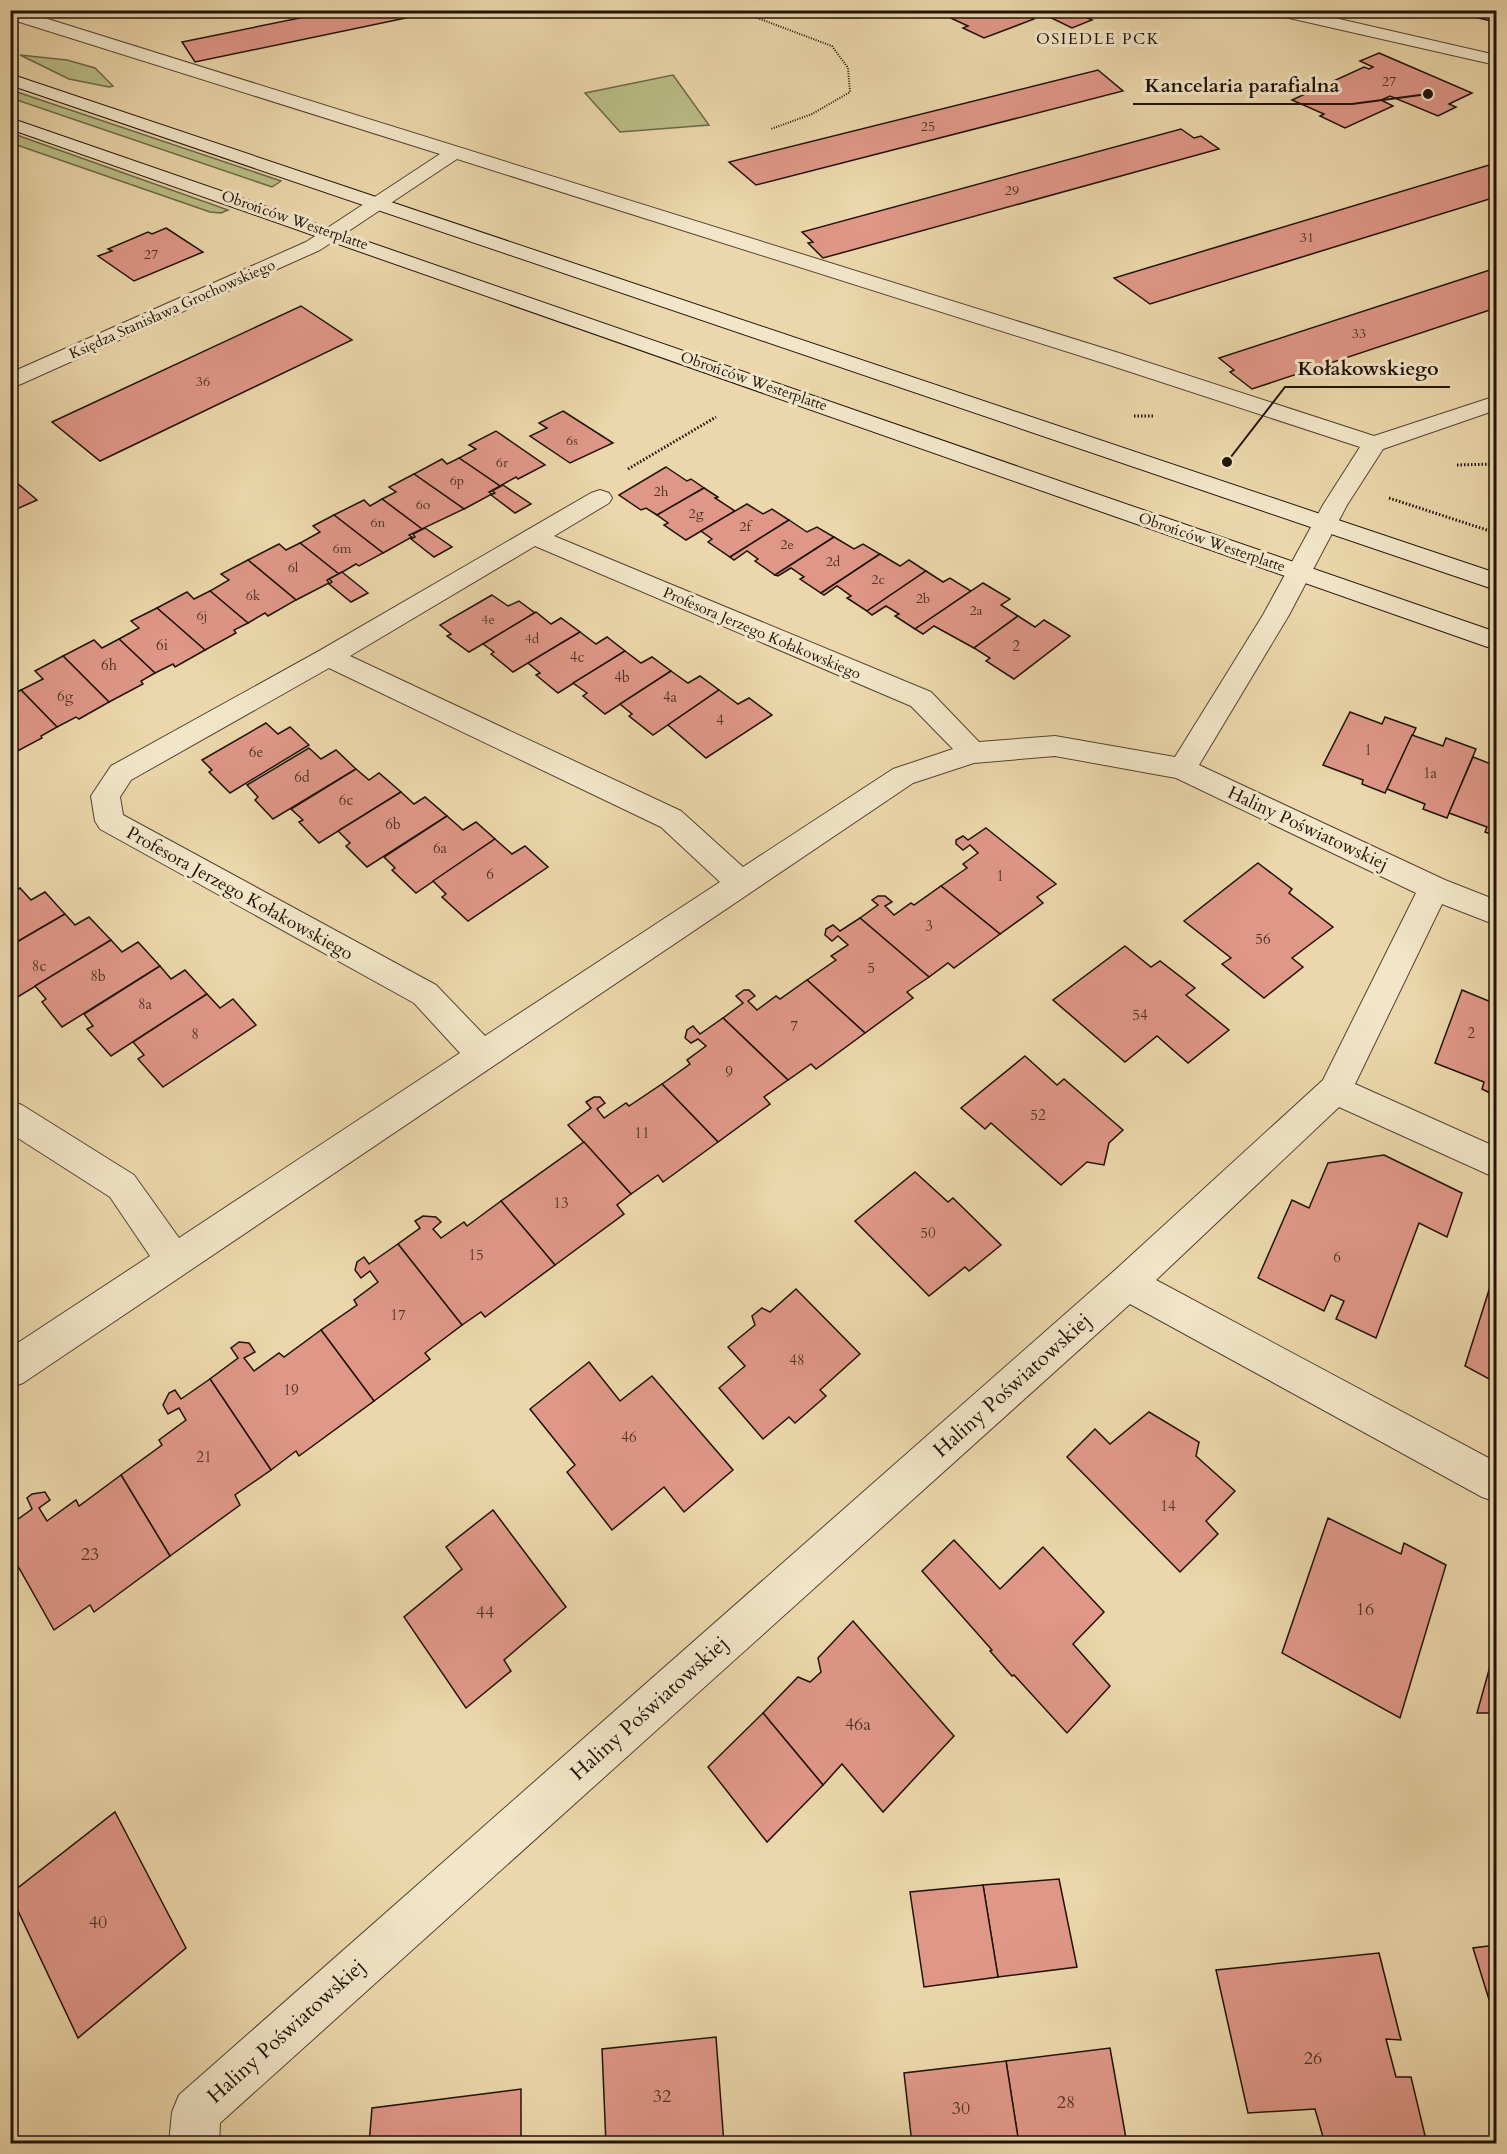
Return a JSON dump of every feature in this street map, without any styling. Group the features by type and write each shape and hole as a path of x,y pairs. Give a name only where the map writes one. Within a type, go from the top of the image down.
{"street":[{"path":"1276,10 1497,60"},
{"path":"10,14 1122,362 1374,444 1497,404"},
{"path":"10,79 1497,582"},
{"name":"Obrońców Westerplatte","path":"10,123 332,233 1497,641"},
{"name":"Księdza Stanisława Grochowskiego","path":"10,382 290,257 332,233 454,153"},
{"path":"10,1370 903,776 973,753 1055,746 1182,769 1300,572 1335,505 1374,444"},
{"name":"Profesora Jerzego Kołakowskiego","path":"483,1056 425,994 110,821 105,796 122,773 328,657 600,498"},
{"name":"Profesora Jerzego Kołakowskiego","path":"535,537 921,699 973,753"},
{"path":"328,657 671,819 742,884"},
{"name":"Haliny Poświatowskiej","path":"1182,769 1434,888 1497,913"},
{"name":"Haliny Poświatowskiej","path":"194,2144 196,2112 1127,1283 1335,1090 1434,888"},
{"path":"1335,1090 1497,1163"},
{"path":"10,1115 122,1186 174,1261"},
{"path":"1127,1283 1497,1483"}],"path":[{"path":"736,10 832,46 848,69 850,92 832,105 805,118 771,129"},
{"path":"772,10 802,15 867,19 887,16 902,10"},
{"path":"600,498 598,487 716,417"},
{"path":"1456,465 1497,464"},
{"path":"1385,497 1497,533"}],"green space":[{"path":"20,55 67,60 95,68 113,86 69,79"},
{"path":"673,75 709,125 620,132 585,93"},
{"path":"11,90 281,181 272,187 11,98"},
{"path":"11,133 228,210 221,213 210,212 11,143"}],"building":[{"path":"339,10 444,10 195,62 182,42"},
{"path":"951,10 1033,10 1024,14 1034,19 984,38 963,28 968,26 942,14"},
{"path":"1035,10 1104,10 1086,17 1092,20 1072,28"},
{"path":"1443,10 1496,10 1496,22"},
{"path":"1379,53 1472,93 1449,104 1456,107 1438,116 1390,96 1381,100 1393,106 1345,128 1320,116 1324,114 1292,100 1364,67 1369,69 1373,67 1360,61"},
{"path":"1098,70 1123,91 756,185 729,162"},
{"path":"1181,129 1194,138 1201,136 1219,149 823,258 808,243 813,242 802,232"},
{"path":"1489,165 1496,169 1496,197 1150,304 1114,278"},
{"path":"166,228 203,252 134,281 98,256 112,251 108,249 148,232 152,234"},
{"path":"1496,268 1496,308 1252,389 1230,372 1234,370 1219,358"},
{"path":"301,306 352,340 100,461 52,422"},
{"path":"563,411 613,443 570,463 530,436 547,428 539,423"},
{"path":"496,431 545,465 500,486 459,458 476,449 469,445"},
{"path":"459,458 500,486 489,492 492,494 464,509 414,474 442,459 447,464"},
{"path":"666,467 687,481 691,479 704,488 657,515 646,508 641,510 619,495"},
{"path":"414,474 464,509 422,529 382,499 396,492 389,487"},
{"path":"10,477 37,500 10,512"},
{"path":"503,485 531,504 515,513 491,495 495,493 492,491"},
{"path":"704,488 735,511 686,540 664,525 668,523 657,515"},
{"path":"382,499 422,529 383,553 334,515 364,500 370,506"},
{"path":"747,504 763,514 772,509 789,520 730,557 708,542 712,539 701,531"},
{"path":"334,515 383,553 339,574 300,543 320,532 313,526"},
{"path":"789,520 807,532 817,527 834,537 775,575 755,561 758,559 747,551 734,560 730,557"},
{"path":"425,528 452,547 434,557 411,539 415,537 413,534"},
{"path":"834,537 854,549 863,544 880,554 821,593 800,579 804,577 791,568 778,576 775,575"},
{"path":"300,543 339,574 327,580 329,583 296,600 248,560 279,544 286,550"},
{"path":"880,554 900,566 909,560 926,571 867,611 847,598 851,596 837,586 824,595 821,593"},
{"path":"248,560 296,600 268,616 265,613 248,623 210,591 229,580 221,574"},
{"path":"926,571 943,582 950,578 971,591 915,629 895,616 899,614 886,606 872,615 867,611"},
{"path":"342,572 368,593 351,602 329,584 332,582 329,579"},
{"path":"983,583 1010,599 1001,605 1018,616 974,648 934,626 923,634 915,629"},
{"path":"210,591 248,623 234,630 236,633 205,650 157,608 187,592 194,599"},
{"path":"492,595 508,606 519,601 535,613 469,652 447,636 451,634 440,625"},
{"path":"157,608 205,650 175,667 173,664 155,673 119,639 139,628 131,621"},
{"path":"536,612 551,624 561,618 580,632 513,672 491,654 494,652 483,644"},
{"path":"1018,616 1035,627 1044,620 1070,636 1014,679 986,661 990,658 974,648"},
{"path":"580,632 596,644 607,637 625,651 558,693 536,675 540,673 528,663"},
{"path":"119,639 155,673 141,681 143,684 109,702 63,656 94,640 102,648"},
{"path":"625,651 641,663 652,657 671,671 605,714 583,696 587,693 573,683"},
{"path":"63,656 109,702 79,719 76,717 57,727 21,690 43,679 35,671"},
{"path":"671,671 688,683 700,676 719,690 653,735 629,716 632,714 620,704"},
{"path":"21,690 57,727 10,755 10,696"},
{"path":"719,690 738,704 749,698 772,715 706,758 668,725"},
{"path":"1350,712 1382,724 1385,717 1416,728 1385,793 1362,784 1363,780 1323,765"},
{"path":"266,723 278,734 290,727 309,745 230,793 209,772 212,770 202,760"},
{"path":"1412,735 1443,746 1446,738 1476,749 1447,818 1423,809 1425,804 1387,789"},
{"path":"309,748 321,759 336,750 356,769 273,819 255,800 258,797 247,785"},
{"path":"1473,757 1496,766 1496,836 1485,832 1487,827 1449,813"},
{"path":"356,769 369,780 379,773 401,792 319,843 299,822 303,820 291,809"},
{"path":"401,792 414,804 425,797 447,816 367,867 346,846 350,843 338,831"},
{"path":"447,816 463,830 476,822 495,839 416,893 392,870 395,868 384,857"},
{"path":"986,828 1056,884 1037,897 1043,903 1000,934 941,886 967,868 963,864 978,853 970,845 963,850 956,844 956,840 963,836 968,840"},
{"path":"495,839 512,854 525,846 548,867 468,921 442,897 446,894 433,881"},
{"path":"1258,863 1292,889 1289,893 1333,927 1292,958 1303,967 1264,998 1222,964 1231,958 1184,921"},
{"path":"941,886 1000,934 954,968 948,963 929,977 860,918 878,905 872,900 878,896 885,896 892,902 885,906 894,915 911,903 914,905"},
{"path":"20,888 31,900 45,892 65,914 10,946 10,894"},
{"path":"65,914 75,925 89,917 111,940 16,998 10,991 10,946"},
{"path":"860,918 929,977 907,992 913,998 865,1033 807,980 836,960 831,956 848,945 838,936 832,941 825,935 826,929 833,925 840,931"},
{"path":"111,940 122,952 138,942 160,966 62,1027 42,1002 46,999 35,986"},
{"path":"1125,946 1151,967 1160,961 1195,988 1186,995 1229,1030 1188,1063 1157,1036 1125,1062 1053,1000"},
{"path":"160,966 171,979 185,970 207,994 111,1056 87,1029 93,1026 84,1014"},
{"path":"807,980 865,1033 816,1069 811,1064 788,1080 723,1018 743,1003 736,996 744,990 749,990 755,996 748,1001 757,1010 776,996 780,999"},
{"path":"1462,990 1496,1004 1496,1096 1482,1089 1484,1082 1435,1063"},
{"path":"207,994 220,1008 233,999 256,1025 163,1087 138,1059 144,1055 133,1042"},
{"path":"723,1018 788,1080 764,1097 770,1104 718,1142 662,1084 690,1064 687,1060 706,1046 698,1039 691,1043 685,1038 687,1030 693,1026 700,1034"},
{"path":"1025,1056 1057,1085 1064,1079 1123,1130 1109,1143 1104,1165 1087,1162 1061,1185 991,1123 985,1129 961,1108"},
{"path":"662,1084 718,1142 663,1182 658,1175 631,1194 568,1125 591,1108 586,1102 594,1097 600,1097 605,1103 597,1109 604,1118 626,1103 629,1106"},
{"path":"584,1142 631,1194 617,1205 624,1214 555,1265 501,1201"},
{"path":"1384,1155 1462,1193 1447,1237 1419,1223 1376,1338 1336,1319 1344,1301 1331,1295 1324,1311 1258,1278 1292,1200 1309,1208 1328,1163"},
{"path":"915,1172 948,1202 953,1198 1001,1245 969,1271 965,1267 929,1296 855,1221"},
{"path":"501,1201 555,1265 485,1317 481,1312 462,1325 398,1244 420,1228 415,1221 423,1216 436,1217 441,1222 433,1229 441,1238 464,1222 467,1226"},
{"path":"398,1244 462,1325 425,1353 430,1359 374,1401 321,1330 357,1305 354,1300 378,1282 370,1271 361,1278 355,1270 357,1262 364,1257 369,1264"},
{"path":"1496,1268 1496,1379 1491,1380 1465,1366"},
{"path":"796,1289 860,1354 820,1390 826,1396 795,1423 789,1417 763,1439 719,1388 745,1366 728,1347 755,1325 752,1316 762,1308 770,1312"},
{"path":"321,1330 374,1401 299,1456 296,1451 271,1470 210,1379 238,1358 231,1348 239,1342 249,1343 255,1352 244,1358 254,1371 279,1353 284,1357"},
{"path":"589,1362 620,1401 652,1376 733,1470 684,1512 664,1487 612,1530 567,1472 575,1465 530,1409"},
{"path":"210,1379 271,1470 235,1495 240,1505 170,1556 121,1475 162,1445 159,1440 186,1420 179,1408 168,1414 163,1405 169,1393 175,1390 181,1399"},
{"path":"1149,1412 1199,1442 1196,1456 1235,1491 1206,1521 1218,1534 1180,1572 1067,1457 1095,1429 1110,1444"},
{"path":"121,1475 170,1556 94,1612 90,1605 54,1630 10,1552 10,1525 32,1509 27,1498 32,1494 45,1492 50,1500 39,1508 47,1521 76,1500 79,1506"},
{"path":"493,1510 566,1607 504,1660 511,1671 466,1708 404,1617 462,1569 446,1547"},
{"path":"1328,1518 1401,1554 1404,1543 1446,1565 1400,1718 1282,1653"},
{"path":"954,1540 1000,1589 1043,1547 1104,1612 1073,1644 1110,1686 1067,1733 1014,1675 1012,1676 922,1571"},
{"path":"853,1621 954,1736 883,1812 842,1764 823,1785 763,1713 798,1677 810,1682 821,1672 818,1658"},
{"path":"1496,1645 1496,1713 1477,1713"},
{"path":"763,1713 823,1785 767,1842 708,1767"},
{"path":"115,1812 186,1948 78,2038 10,1894"},
{"path":"1059,1879 1077,1967 998,1977 983,1885"},
{"path":"983,1885 998,1977 924,1987 910,1892"},
{"path":"1496,1945 1496,2022 1473,1948"},
{"path":"1379,1953 1401,2040 1386,2039 1396,2077 1411,2077 1427,2144 1325,2144 1315,2109 1248,2113 1216,1970"},
{"path":"716,2037 724,2144 606,2144 602,2049"},
{"path":"1110,2048 1127,2144 1019,2144 1006,2061"},
{"path":"1006,2061 1019,2144 912,2144 904,2073"},
{"path":"521,2089 521,2144 369,2144 372,2108"}],"place":[{"name":"Kancelaria parafialna","path":"1428,94"},
{"name":"Kołakowskiego","path":"1227,462"}],"district":[{"name":"OSIEDLE PCK","path":"1098,38"}]}
